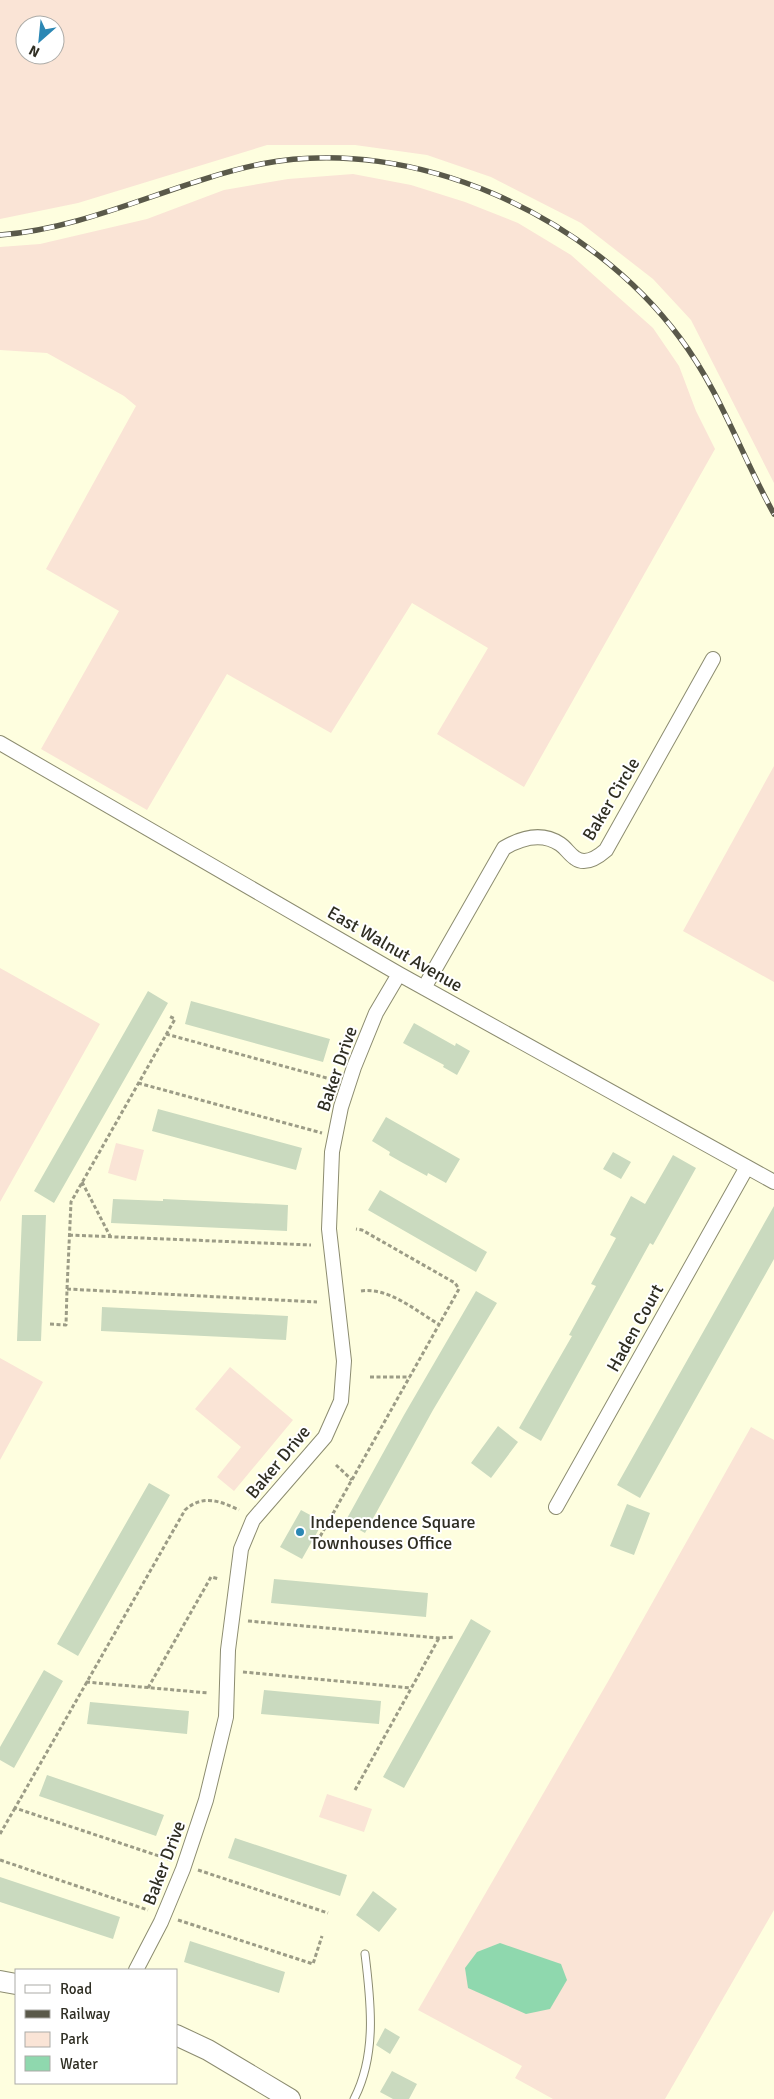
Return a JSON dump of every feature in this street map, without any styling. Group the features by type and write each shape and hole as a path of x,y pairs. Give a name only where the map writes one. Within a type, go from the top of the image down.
{"main road":[{"path":"0,1981 15,1984"},
{"path":"178,2036 208,2050 290,2099"}],"street":[{"name":"Baker Circle","path":"424,988 504,848 517,840 539,837 560,844 575,859 582,861 596,859 606,850 713,659"},
{"name":"East Walnut Avenue","path":"0,743 399,974 774,1182"},
{"name":"Baker Drive","path":"137,1969 161,1922 183,1869 206,1800 226,1716 228,1650 241,1549 245,1535 253,1520 325,1437 341,1401 344,1361 329,1229 332,1152 341,1107 354,1067 376,1013 399,974"},
{"name":"Haden Court","path":"556,1507 747,1167"}],"lane":[{"path":"354,2099 359,2089 366,2061 372,2023 365,1954"}],"path":[{"path":"50,1324 66,1325 71,1204 175,1020 168,1016"},
{"path":"166,1034 334,1080"},
{"path":"138,1083 325,1134"},
{"path":"82,1182 111,1236"},
{"path":"317,1542 458,1293 457,1285 362,1230 356,1229"},
{"path":"69,1234 311,1245"},
{"path":"67,1289 317,1302"},
{"path":"361,1291 375,1289 387,1294 440,1325"},
{"path":"370,1377 410,1377"},
{"path":"336,1466 352,1480"},
{"path":"0,1834 185,1510 198,1501 212,1500 238,1510"},
{"path":"148,1688 211,1577 219,1578"},
{"path":"248,1621 439,1638 455,1636"},
{"path":"355,1790 439,1638"},
{"path":"243,1672 412,1688"},
{"path":"86,1682 208,1693"},
{"path":"16,1808 174,1862"},
{"path":"0,1860 148,1910"},
{"path":"194,1868 328,1913"},
{"path":"178,1920 313,1964 322,1936"}],"green space":[{"path":"0,0 774,0 774,483 691,320 653,279 581,223 491,177 427,155 355,145 267,145 78,203 0,219"},
{"path":"353,174 411,185 465,202 518,223 571,255 653,328 679,366 696,411 715,449 524,787 437,734 488,648 412,603 331,733 227,674 147,810 41,749 119,611 46,569 136,406 124,396 47,353 0,350 0,247 40,244 147,219 224,190 288,179"},
{"path":"774,766 774,982 683,931"},
{"path":"0,968 100,1024 0,1202"},
{"path":"116,1143 144,1150 136,1181 108,1173"},
{"path":"0,1358 43,1382 0,1460"},
{"path":"230,1367 293,1420 234,1491 217,1477 241,1447 195,1409"},
{"path":"751,1427 774,1440 774,1910 665,2099 553,2099 515,2078 522,2066 418,2010 610,1678"},
{"path":"327,1794 372,1809 364,1832 319,1817"}],"water":[{"path":"500,1943 561,1964 567,1980 550,2009 526,2014 468,1988 465,1968 477,1952"}],"building":[{"path":"148,991 168,1003 54,1203 34,1191"},
{"path":"191,1001 330,1039 323,1062 185,1024"},
{"path":"414,1023 455,1046 456,1043 470,1051 457,1075 443,1067 444,1065 403,1043"},
{"path":"158,1109 302,1148 296,1170 152,1131"},
{"path":"386,1117 460,1159 446,1183 428,1173 427,1176 403,1163 389,1155 390,1152 372,1141"},
{"path":"613,1152 631,1162 621,1179 603,1169"},
{"path":"673,1155 696,1168 653,1245 650,1243 541,1441 519,1428 572,1336 569,1335 596,1286 591,1284 616,1238 610,1235 631,1196 645,1204"},
{"path":"380,1190 487,1252 476,1272 368,1210"},
{"path":"113,1199 163,1201 163,1199 288,1205 287,1231 111,1223"},
{"path":"774,1206 774,1259 640,1498 617,1485"},
{"path":"22,1215 46,1215 41,1341 17,1341"},
{"path":"476,1291 497,1303 433,1410 365,1533 345,1522"},
{"path":"102,1307 288,1316 286,1340 101,1331"},
{"path":"498,1426 518,1442 491,1478 471,1463"},
{"path":"149,1483 170,1495 78,1656 57,1644"},
{"path":"627,1504 650,1513 634,1555 610,1546"},
{"path":"301,1510 323,1522 302,1559 280,1547"},
{"path":"274,1579 428,1593 426,1617 271,1603"},
{"path":"471,1619 491,1631 404,1788 383,1777"},
{"path":"44,1670 63,1681 14,1768 0,1760 0,1747"},
{"path":"264,1690 381,1701 379,1724 261,1714"},
{"path":"90,1702 189,1711 187,1734 87,1724"},
{"path":"47,1775 164,1815 156,1836 39,1796"},
{"path":"235,1838 347,1875 340,1896 228,1858"},
{"path":"0,1877 120,1917 113,1939 0,1902"},
{"path":"373,1891 397,1909 379,1932 356,1915"},
{"path":"190,1941 285,1972 279,1993 184,1962"},
{"path":"385,2028 400,2037 390,2054 376,2045"},
{"path":"392,2071 417,2084 409,2099 393,2099 380,2092"}],"railway":[{"path":"0,235 34,231 67,223 228,172 261,164 319,158 378,161 437,174 494,194 548,221 598,255 642,294 680,338 694,358 719,402 774,514"}],"place":[{"name":"Independence Square Townhouses Office","path":"300,1532"}]}
